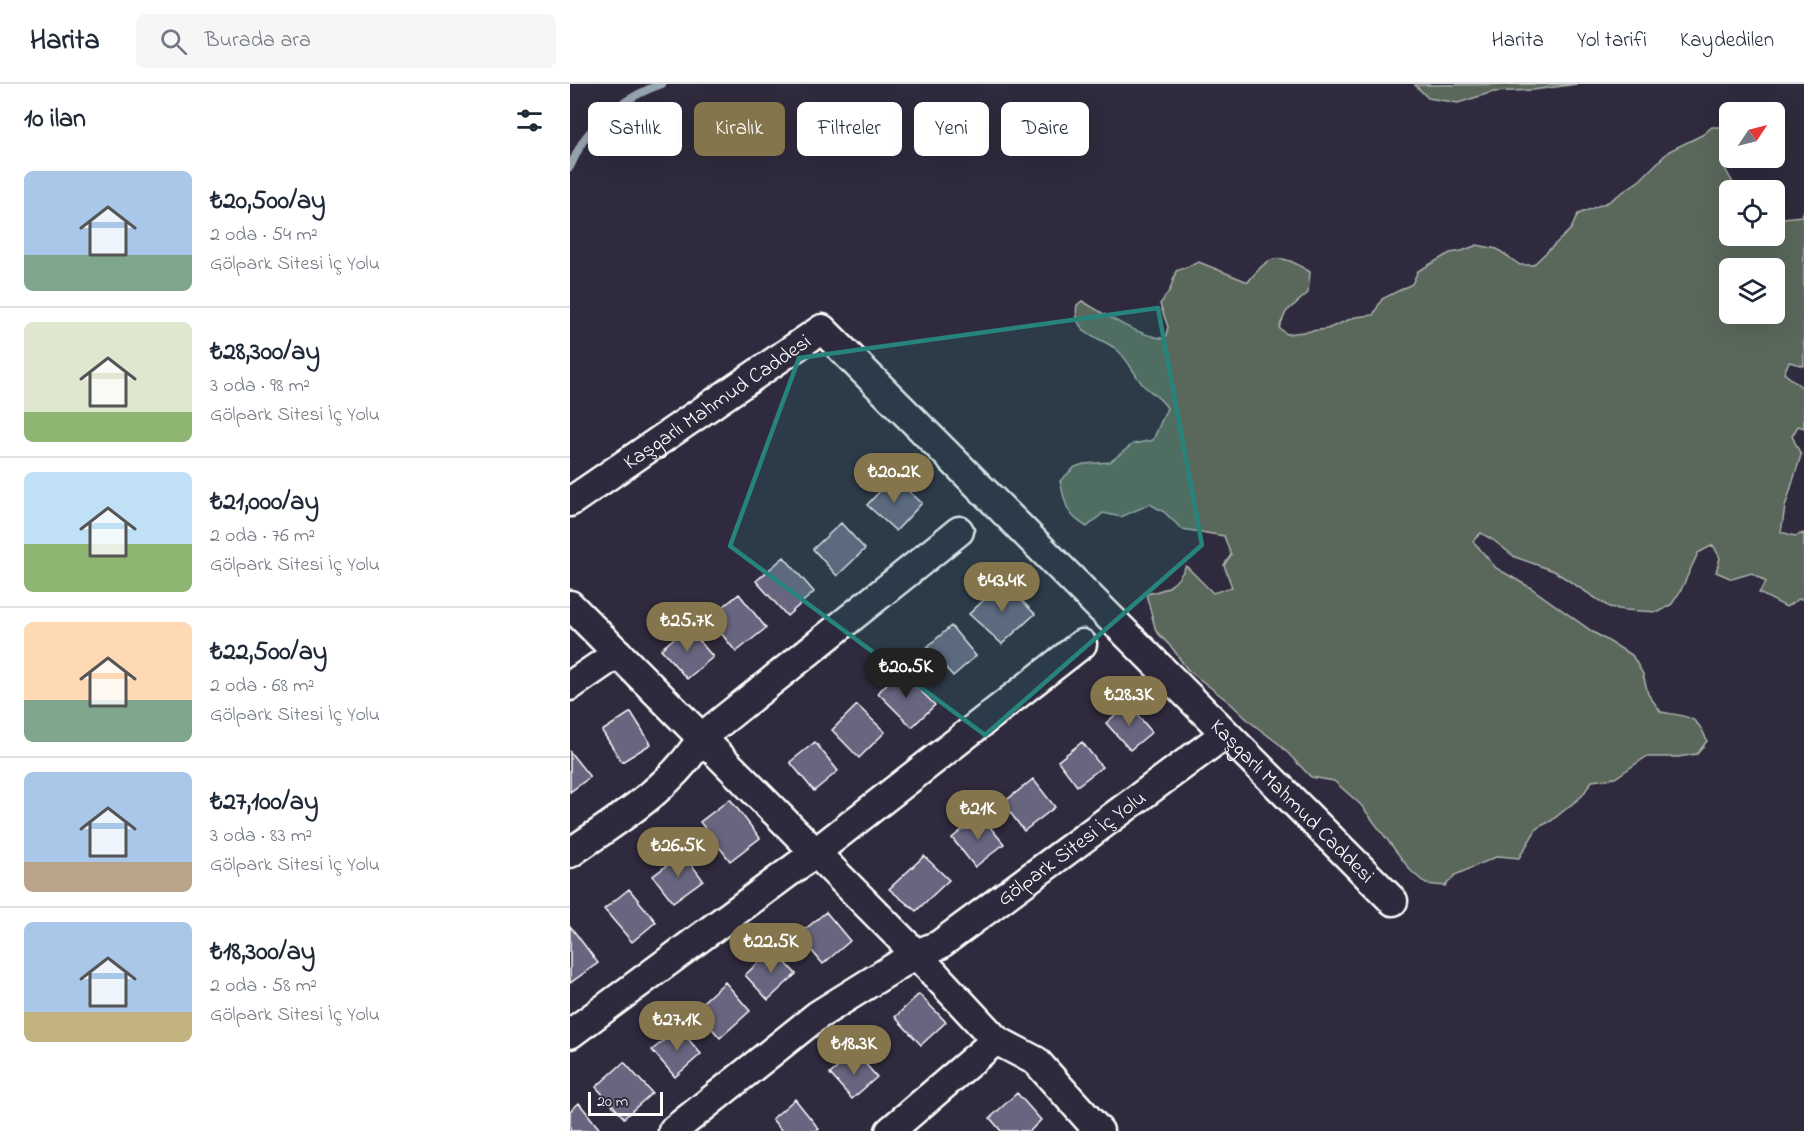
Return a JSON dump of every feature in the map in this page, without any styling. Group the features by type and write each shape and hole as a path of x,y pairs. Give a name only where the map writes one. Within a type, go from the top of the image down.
{"street":[{"name":"Kaşgarlı Mahmud Caddesi","path":"570,502 822,329 1393,902"},
{"path":"570,853 647,798 690,756 702,737 959,531"},
{"path":"570,605 916,954 996,1040 1036,1061 1099,1131"},
{"path":"570,1034 816,852 1082,644"},
{"path":"570,686 618,653"},
{"name":"Gölpark Sitesi İç Yolu","path":"673,1131 818,1015 916,954 939,945 1225,734"},
{"path":"890,1131 996,1040"}],"highlighted area":[{"path":"1158,308 1202,545 985,735 730,546 799,358"}],"green space":[{"path":"1577,84 1533,90 1493,92 1458,103 1428,98 1415,85"},
{"path":"1712,127 1719,127 1719,168 1725,168 1731,180 1719,180 1719,246 1785,246 1785,218 1802,216 1804,210 1804,366 1789,362 1784,373 1804,389 1804,428 1798,426 1792,436 1801,455 1785,507 1781,532 1795,536 1804,533 1804,599 1799,599 1786,607 1759,593 1766,582 1752,573 1732,579 1716,572 1720,558 1713,545 1698,553 1672,604 1659,612 1609,607 1554,571 1515,557 1481,533 1473,541 1496,568 1531,588 1593,632 1632,655 1643,674 1648,694 1661,712 1684,716 1695,721 1707,741 1697,754 1678,757 1646,757 1615,778 1592,781 1582,796 1551,821 1537,828 1519,858 1498,856 1455,875 1445,886 1426,884 1411,871 1361,805 1334,781 1311,777 1279,744 1187,669 1156,631 1146,594 1170,586 1186,566 1213,593 1232,587 1224,565 1231,555 1224,536 1182,529 1164,512 1150,504 1121,517 1103,513 1087,527 1070,513 1060,481 1075,467 1110,462 1133,444 1153,440 1167,408 1144,386 1116,349 1082,328 1078,323 1077,305 1082,301 1132,329 1165,339 1168,327 1160,304 1170,290 1176,271 1199,262 1248,282 1263,265 1269,261 1282,259 1310,272 1308,293 1286,312 1279,328 1287,334 1327,329 1355,317 1373,315 1382,299 1412,284 1418,271 1450,253 1477,245 1497,249 1520,265 1533,265 1571,229 1578,214 1608,202 1640,180 1669,151 1702,135"}],"building":[{"path":"893,477 922,503 896,531 867,505"},
{"path":"841,523 865,549 837,576 813,549"},
{"path":"784,557 814,592 787,616 756,581"},
{"path":"1003,582 1035,614 1002,644 969,614"},
{"path":"739,594 766,628 736,652 709,618"},
{"path":"951,626 976,656 953,676 927,647"},
{"path":"688,627 713,657 687,679 661,649"},
{"path":"900,670 935,705 912,727 878,693"},
{"path":"1128,704 1152,732 1130,750 1106,723"},
{"path":"857,705 885,732 859,758 832,730"},
{"path":"631,712 651,744 622,762 602,731"},
{"path":"815,742 838,771 814,791 790,762"},
{"path":"1082,742 1102,767 1077,786 1058,761"},
{"path":"570,752 590,777 570,792"},
{"path":"1033,779 1055,807 1024,831 1003,803"},
{"path":"730,799 760,838 730,861 700,822"},
{"path":"980,815 1004,844 975,867 952,838"},
{"path":"683,853 703,880 673,902 653,876"},
{"path":"924,856 949,880 916,911 889,889"},
{"path":"629,889 656,922 632,942 604,909"},
{"path":"826,912 850,941 823,964 798,935"},
{"path":"570,926 598,963 570,983"},
{"path":"773,949 796,974 768,1000 745,975"},
{"path":"725,982 750,1011 720,1038 695,1009"},
{"path":"919,994 946,1022 921,1045 895,1017"},
{"path":"679,1028 701,1054 675,1077 652,1050"},
{"path":"855,1052 877,1077 852,1099 830,1074"},
{"path":"624,1062 652,1093 624,1118 596,1087"},
{"path":"1017,1093 1041,1120 1030,1131 1001,1131 990,1118"},
{"path":"795,1099 819,1129 817,1131 782,1131 772,1119"},
{"path":"579,1103 601,1131 570,1131 570,1111"}],"waterway":[{"path":"570,167 585,138 601,120 640,93 662,84"}]}
